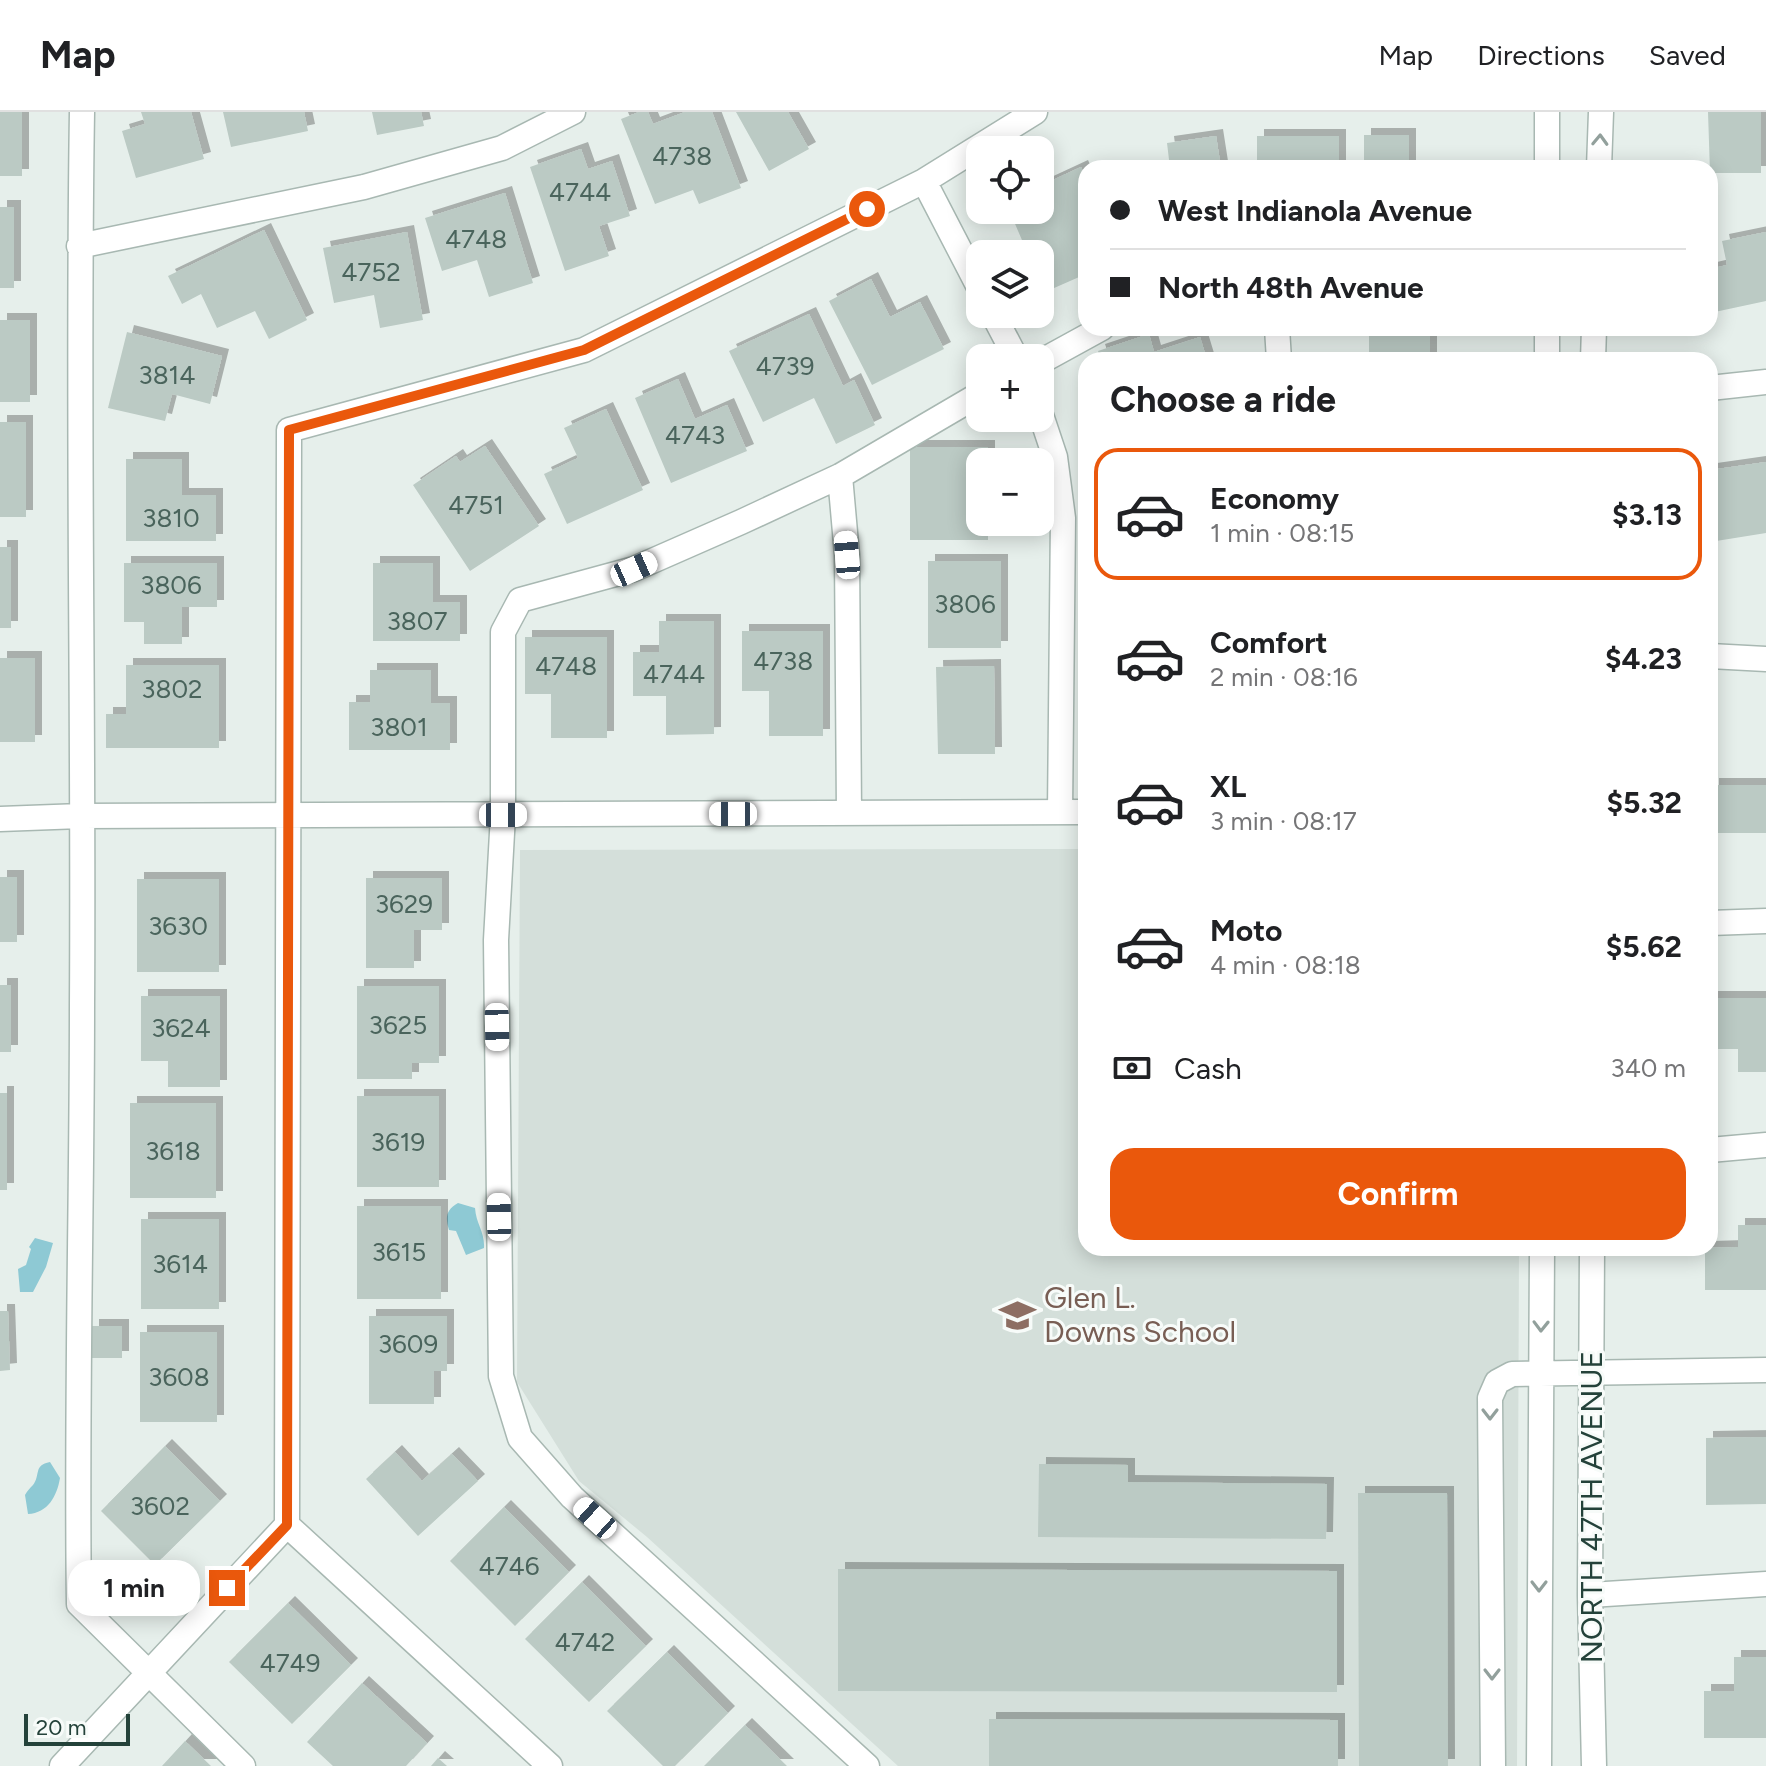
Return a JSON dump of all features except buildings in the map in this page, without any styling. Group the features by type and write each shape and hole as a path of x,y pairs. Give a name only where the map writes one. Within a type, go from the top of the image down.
{"street":[{"path":"82,112 79,246 82,1003 77,1430 79,1604 243,1766"},
{"path":"79,246 364,187 502,148 573,112"},
{"path":"62,1766 287,1525 289,430 584,350 924,181 1035,112"},
{"path":"1547,112 1547,160"},
{"path":"1599,160 1601,112"},
{"path":"924,181 966,262"},
{"path":"1054,354 1087,336"},
{"path":"1718,387 1766,382"},
{"path":"867,1766 572,1497 520,1438 501,1376 496,940 503,815 503,632 520,600 634,569 840,476 966,402"},
{"path":"1047,432 1055,457 1063,518 1060,812"},
{"path":"840,476 847,555 849,813"},
{"path":"1718,656 1766,659"},
{"path":"0,819 81,816 1078,812"},
{"path":"1718,923 1766,921"},
{"path":"1718,1149 1766,1145"},
{"name":"NORTH 47TH AVENUE","path":"1539,1766 1542,1256"},
{"name":"NORTH 47TH AVENUE","path":"1592,1256 1590,1595 1594,1766"},
{"path":"1493,1766 1490,1398 1497,1382 1512,1374 1766,1370"},
{"path":"287,1525 550,1766"},
{"path":"1590,1595 1766,1584"}],"shaded area":[{"name":"Glen L. Downs School","path":"1078,849 1078,1256 1519,1256 1517,1766 898,1766 647,1537 579,1481 517,1382 520,850"}],"water":[{"path":"458,1203 475,1208 484,1242 484,1248 466,1255 456,1231 449,1230 447,1221 449,1211"},
{"path":"35,1238 53,1243 46,1267 33,1292 20,1292 18,1269 26,1265 29,1247"},
{"path":"50,1462 60,1478 57,1491 46,1507 28,1514 25,1495 41,1465"}],"place":[{"name":"Glen L. Downs School","path":"1018,1315"}],"route":[{"path":"227,1588 287,1525 289,430 584,350 867,209"}]}
